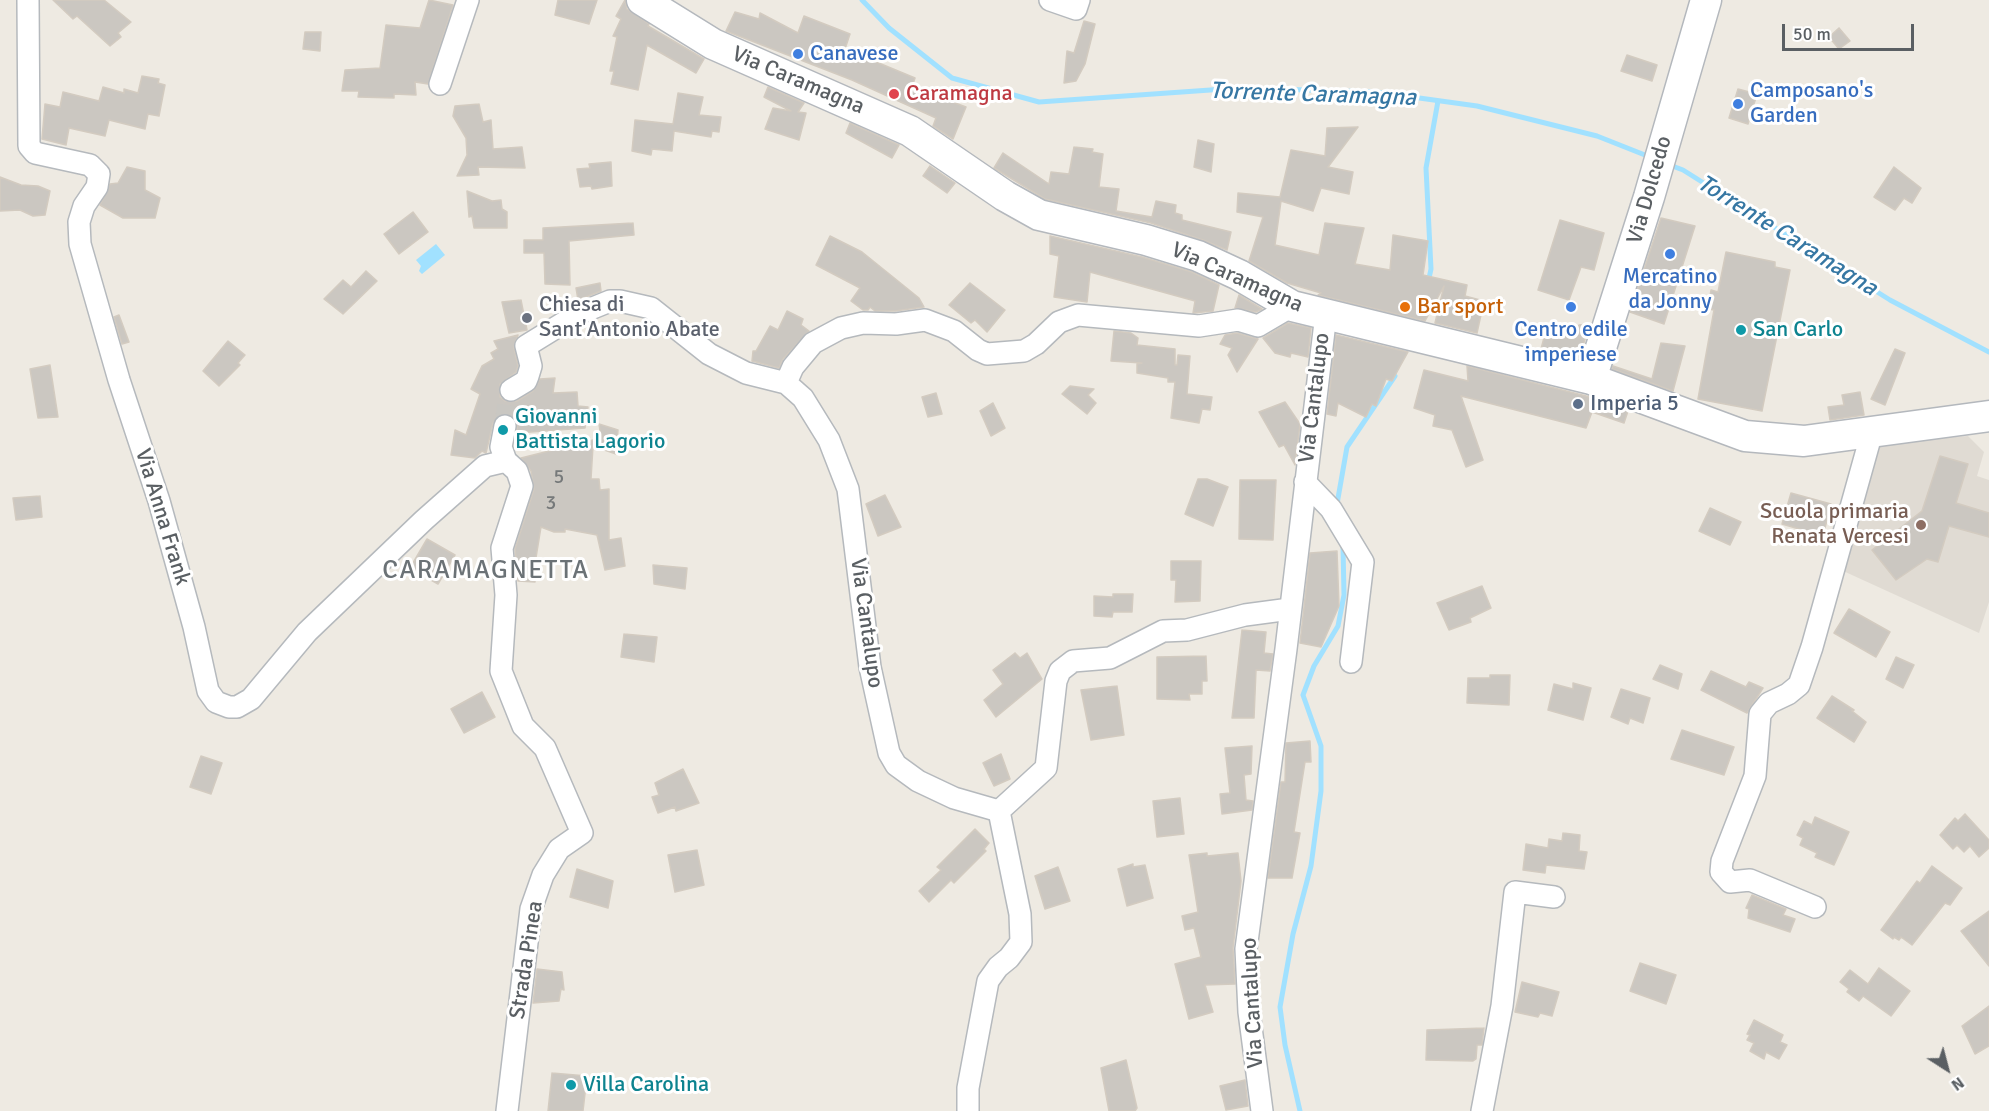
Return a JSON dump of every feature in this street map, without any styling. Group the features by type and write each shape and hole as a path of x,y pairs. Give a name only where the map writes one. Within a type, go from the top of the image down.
{"street":[{"name":"Via Anna Frank","path":"28,0 29,146 35,153 90,165 99,174 97,187 84,206 79,222 80,244 119,380 159,501 194,627 208,691 216,702 229,707 237,707 251,699 307,632 416,528 485,465 506,461"},
{"path":"440,84 468,0"},
{"name":"Via Caramagna","path":"642,0 712,44 910,130 1005,196 1039,215 1146,240 1198,256 1239,274 1292,306 1591,379 1745,435 1804,441 1872,432 1986,422"},
{"path":"1050,0 1076,9 1079,0"},
{"name":"Via Dolcedo","path":"1591,379 1649,197 1706,0"},
{"path":"509,396 526,381 528,376 531,366 526,346 578,314 610,301 631,302 651,308 709,354 746,373 786,383 793,367 813,343 841,328 863,323 896,324 926,320 947,327 978,351 987,354 1015,352 1030,348 1059,322 1078,315 1199,326 1238,320 1255,326 1292,306"},
{"name":"Via Cantalupo","path":"1262,1111 1249,1011 1246,949 1326,314"},
{"name":"Via Cantalupo","path":"786,383 803,398 817,418 848,489 870,667 889,753 896,765 918,781 954,798 999,811"},
{"path":"505,426 501,447 506,461"},
{"path":"1815,907 1750,880 1730,882 1721,872 1722,861 1755,776 1760,714 1769,703 1788,694 1799,685 1872,432"},
{"name":"Strada Pinea","path":"506,461 517,471 522,486 502,548 506,595 501,671 523,726 545,748 582,833 558,849 543,874 531,909 507,1111"},
{"name":"Via Cantalupo","path":"1305,482 1331,509 1363,562 1351,662"},
{"path":"968,1111 968,1088 988,981 1021,942 1020,914 999,811 1047,768 1056,681 1060,671 1068,664 1079,660 1092,662 1110,658 1163,631 1187,630 1245,615 1290,609"},
{"path":"1482,1111 1502,1006 1515,892 1554,897"}],"shaded area":[{"name":"Scuola primaria Renata Vercesi","path":"1968,436 1984,452 1977,476 1989,480 1989,602 1979,633 1841,570 1876,443"}],"water":[{"path":"436,244 445,255 422,274 419,271 421,266 416,260"}],"building":[{"path":"53,0 104,0 131,22 118,33 121,37 110,46 77,16 73,19"},
{"path":"429,0 453,5 428,84 415,82 416,95 394,94 394,98 358,97 359,91 342,91 345,70 380,68 386,25 420,28"},
{"path":"558,0 597,0 589,24 555,15"},
{"path":"625,0 627,9 649,24 648,26 704,59 696,73 647,45 638,90 611,84 614,71 610,71 617,37 613,36 621,19 616,16"},
{"path":"735,12 759,19 760,13 798,33 804,16 850,34 845,49 915,78 912,87 966,107 953,139 933,126 936,118 852,80 726,31"},
{"path":"1084,21 1095,24 1085,64 1076,81 1064,83 1067,51 1074,53"},
{"path":"1839,28 1850,41 1839,49 1829,37"},
{"path":"305,32 321,32 320,51 303,49"},
{"path":"1627,55 1657,65 1652,81 1621,71"},
{"path":"142,76 159,79 158,83 165,85 159,116 148,114 145,129 109,120 105,136 69,128 66,145 42,139 45,104 60,107 63,92 99,101 103,87 124,93 124,89 138,93"},
{"path":"768,87 804,103 798,112 806,113 799,140 765,129 773,108 791,111 764,97"},
{"path":"1738,89 1757,94 1748,124 1729,118"},
{"path":"678,93 703,97 699,115 721,117 719,132 712,131 711,137 674,131 672,151 652,149 651,155 632,151 635,120 673,124"},
{"path":"479,104 483,122 491,120 493,149 522,147 525,168 478,167 479,175 457,176 467,155 466,138 453,116 455,106"},
{"path":"850,123 899,145 892,158 846,133"},
{"path":"1358,127 1328,167 1353,172 1349,194 1321,188 1313,211 1281,201 1275,245 1319,255 1325,223 1364,228 1355,264 1390,270 1393,235 1428,241 1423,275 1467,285 1465,296 1484,301 1477,333 1435,323 1444,286 1425,321 1318,295 1321,293 1287,283 1249,261 1263,217 1237,212 1238,193 1280,197 1291,150 1325,156 1327,128"},
{"path":"1198,140 1214,144 1211,172 1194,167"},
{"path":"1074,147 1093,149 1092,152 1103,154 1099,187 1119,189 1116,211 1152,217 1156,201 1176,205 1175,213 1182,215 1182,220 1231,232 1227,250 1151,223 1045,199 994,168 1003,153 1049,184 1051,172 1069,174"},
{"path":"611,162 612,186 592,189 591,186 580,187 577,169 590,168 589,164"},
{"path":"930,166 955,183 947,193 923,176"},
{"path":"127,167 145,171 145,190 160,198 155,218 123,218 100,205 110,184 118,183"},
{"path":"1894,167 1921,188 1912,203 1904,198 1895,210 1874,197"},
{"path":"0,177 21,185 38,186 50,191 45,215 33,216 20,210 0,211"},
{"path":"467,191 492,201 501,200 502,209 507,212 507,228 474,228 472,216 469,217"},
{"path":"413,212 428,232 399,254 384,234"},
{"path":"1661,218 1695,226 1664,324 1630,312"},
{"path":"1560,220 1604,233 1594,270 1581,267 1569,300 1538,290"},
{"path":"633,223 634,235 569,241 570,285 545,284 544,253 524,253 524,240 543,240 543,228"},
{"path":"830,236 862,252 919,298 924,307 875,311 870,307 868,310 863,310 851,301 860,288 816,265"},
{"path":"1050,236 1142,257 1192,272 1219,285 1213,311 1193,313 1195,301 1090,272 1087,302 1054,297 1059,256 1050,254"},
{"name":"San Carlo","path":"1726,252 1775,262 1775,267 1790,270 1762,411 1698,399 1714,310 1708,309 1711,290 1718,292"},
{"path":"366,271 377,281 343,314 324,299 343,280 351,287"},
{"path":"600,283 601,291 578,300 576,288"},
{"path":"970,283 1005,310 987,332 975,320 971,323 949,305"},
{"path":"1239,295 1262,309 1256,312 1235,308"},
{"path":"521,300 527,330 509,333 502,302"},
{"path":"787,311 803,319 801,325 809,331 783,359 779,368 752,361 753,351 756,351 770,326 778,330"},
{"path":"119,315 129,342 122,344 114,317"},
{"path":"1288,323 1311,328 1308,357 1291,353 1290,357 1275,353 1263,338"},
{"path":"1590,324 1579,358 1541,349 1546,330 1556,328 1577,333 1579,325"},
{"path":"1114,331 1131,333 1138,338 1137,345 1175,349 1175,365 1177,365 1178,355 1190,356 1187,394 1212,397 1210,410 1202,409 1199,423 1171,418 1175,382 1168,382 1168,378 1137,373 1137,364 1142,363 1111,361"},
{"path":"1237,333 1258,339 1237,372 1228,355 1232,348 1220,344 1225,335"},
{"path":"518,335 514,348 518,366 516,372 500,384 500,397 505,401 517,401 533,391 540,379 555,378 553,393 577,392 578,406 588,407 585,428 517,433 517,422 514,417 501,414 493,423 486,453 482,451 475,458 451,455 455,430 466,435 480,394 471,389 482,366 494,359 491,353 498,349 494,341"},
{"path":"1336,335 1408,352 1392,381 1386,379 1376,406 1372,404 1366,417 1338,403 1336,416 1327,414"},
{"path":"228,341 245,355 238,363 240,365 219,386 203,371"},
{"path":"1661,343 1685,346 1673,391 1612,369 1613,366 1652,379"},
{"path":"1895,349 1905,353 1885,405 1871,399"},
{"path":"50,365 58,417 38,418 30,369"},
{"path":"1467,366 1586,396 1628,411 1624,423 1592,412 1586,428 1461,396 1483,460 1466,467 1452,430 1433,426 1435,415 1414,408 1424,370 1468,381"},
{"path":"1070,386 1094,389 1088,395 1096,403 1087,414 1062,394"},
{"path":"1860,392 1864,415 1830,420 1828,407 1844,405 1842,395"},
{"path":"936,393 942,414 928,417 922,397"},
{"path":"1285,402 1300,424 1295,465 1284,445 1279,447 1259,412"},
{"path":"993,403 1005,428 991,436 980,411"},
{"path":"599,424 618,430 616,454 593,446 591,479 599,479 600,490 609,489 609,540 621,538 625,566 605,570 597,535 565,529 565,532 554,532 541,527 534,570 535,582 518,581 515,549 534,489 531,471 521,458 601,438"},
{"path":"1940,456 1968,464 1956,503 1989,513 1989,537 1949,526 1938,562 1927,559 1896,580 1872,550 1922,511"},
{"path":"1198,479 1207,479 1228,487 1213,526 1185,514"},
{"path":"1240,480 1276,480 1273,540 1239,539"},
{"path":"1791,493 1831,504 1823,536 1782,524"},
{"path":"885,495 901,527 878,536 866,504"},
{"path":"40,496 42,517 16,520 13,498"},
{"path":"1710,508 1741,522 1730,545 1699,531"},
{"path":"427,539 455,555 438,584 410,568"},
{"path":"1337,551 1339,606 1321,647 1300,643 1310,553"},
{"path":"1171,561 1201,561 1200,601 1175,602 1176,580 1171,580"},
{"path":"653,565 687,568 685,589 654,584"},
{"path":"1482,586 1491,608 1470,618 1471,622 1449,630 1437,603"},
{"path":"1113,594 1133,594 1132,612 1113,612 1112,617 1094,616 1094,596 1113,597"},
{"path":"1849,609 1890,632 1876,657 1834,633"},
{"path":"1242,630 1266,632 1264,653 1273,654 1270,671 1256,670 1254,718 1232,718"},
{"path":"624,634 657,637 654,662 621,657"},
{"path":"1015,653 1020,658 1027,653 1042,679 996,717 984,700 1003,684 993,670"},
{"path":"1206,656 1207,681 1202,681 1202,694 1189,694 1190,700 1157,699 1157,657"},
{"path":"1896,657 1914,665 1903,688 1886,679"},
{"path":"1660,665 1682,674 1678,689 1653,679"},
{"path":"1711,671 1746,687 1749,682 1763,688 1747,713 1701,690"},
{"path":"1490,675 1510,675 1509,705 1467,703 1468,678 1490,678"},
{"path":"1573,683 1591,688 1583,720 1548,710 1554,684 1573,689"},
{"path":"1117,686 1124,735 1091,740 1081,690"},
{"path":"1621,689 1650,698 1643,723 1630,718 1628,724 1611,717"},
{"path":"482,692 495,717 464,733 451,709"},
{"path":"1832,696 1854,710 1852,711 1866,722 1854,742 1817,718"},
{"path":"1682,730 1734,747 1724,775 1671,759"},
{"path":"1310,741 1311,762 1305,762 1294,832 1300,833 1292,878 1268,878 1281,782 1285,782 1286,743"},
{"path":"1252,746 1251,774 1244,775 1246,800 1253,801 1252,810 1222,814 1220,794 1230,793 1225,748"},
{"path":"1001,754 1010,779 994,786 983,763"},
{"path":"201,756 222,763 211,794 190,787"},
{"path":"683,769 699,803 676,811 675,807 658,813 652,797 659,795 655,783"},
{"path":"1180,798 1184,834 1157,837 1153,801"},
{"path":"1965,814 1989,840 1989,848 1979,857 1970,846 1964,852 1957,845 1953,849 1940,835 1955,818 1958,821"},
{"path":"1815,817 1849,832 1834,865 1815,857 1817,853 1800,845 1803,838 1797,835 1804,821 1812,825"},
{"path":"975,829 989,843 984,849 986,851 954,883 951,880 929,902 919,891 941,870 937,867"},
{"path":"1563,833 1580,835 1579,851 1587,852 1584,869 1546,865 1545,873 1523,870 1526,844 1548,848 1549,839 1562,841"},
{"path":"697,850 704,885 675,892 668,855"},
{"path":"1207,853 1207,856 1238,853 1241,881 1233,948 1235,984 1205,985 1213,1012 1189,1019 1175,964 1201,957 1194,928 1185,930 1182,916 1198,912 1189,855"},
{"path":"1133,864 1133,867 1145,865 1153,898 1127,906 1118,869"},
{"path":"1932,866 1962,888 1950,905 1945,903 1912,945 1901,937 1899,940 1894,937 1893,939 1881,930 1917,881 1920,883"},
{"path":"1058,867 1070,901 1045,909 1035,876"},
{"path":"577,869 613,881 608,908 570,897"},
{"path":"1752,895 1786,909 1783,915 1795,919 1790,932 1748,918 1749,909 1746,908"},
{"path":"1989,911 1989,966 1961,931"},
{"path":"1640,963 1676,975 1666,1004 1630,991"},
{"path":"1879,968 1910,991 1891,1016 1863,996 1859,1001 1847,992 1849,989 1840,982 1850,970 1868,984"},
{"path":"537,969 562,972 564,990 561,989 559,1001 533,1003"},
{"path":"1522,982 1559,992 1552,1016 1540,1013 1538,1017 1515,1012"},
{"path":"1989,1006 1989,1046 1975,1054 1962,1026"},
{"path":"1754,1020 1783,1035 1780,1042 1787,1045 1779,1059 1766,1052 1764,1059 1750,1051 1754,1043 1747,1040 1750,1035 1747,1034"},
{"path":"1484,1028 1482,1045 1477,1045 1476,1059 1473,1061 1426,1060 1427,1030"},
{"path":"1126,1060 1137,1108 1135,1111 1109,1111 1101,1068"},
{"name":"Villa Carolina","path":"552,1073 587,1076 583,1111 548,1111"},
{"path":"1245,1080 1248,1106 1226,1110 1220,1086"}],"waterway":[{"name":"Torrente Caramagna","path":"862,0 889,28 952,78 1039,102 1239,88 1376,92 1477,106 1597,136 1650,157"},
{"path":"1428,283 1431,269 1426,168 1438,101"},
{"name":"Torrente Caramagna","path":"1667,164 1683,170 1890,300 1989,352"},
{"path":"1337,504 1347,447 1395,376"},
{"path":"1300,1111 1285,1045 1280,1007 1293,934 1311,866 1321,791 1321,746 1303,695 1314,666 1338,626 1344,595 1343,546"}],"tunnel":[{"path":"505,426 508,402"}],"place":[{"name":"Canavese","path":"798,54"},
{"name":"Caramagna","path":"894,94"},
{"name":"Camposano's Garden","path":"1738,104"},
{"name":"Mercatino da Jonny","path":"1670,254"},
{"name":"Bar sport","path":"1405,307"},
{"name":"Centro edile imperiese","path":"1571,307"},
{"name":"Chiesa di Sant'Antonio Abate","path":"527,318"},
{"name":"San Carlo","path":"1741,330"},
{"name":"Imperia 5","path":"1578,404"},
{"name":"Giovanni Battista Lagorio","path":"503,430"},
{"name":"Scuola primaria Renata Vercesi","path":"1921,525"},
{"name":"Villa Carolina","path":"571,1085"}],"district":[{"name":"CARAMAGNETTA","path":"486,571"}]}
